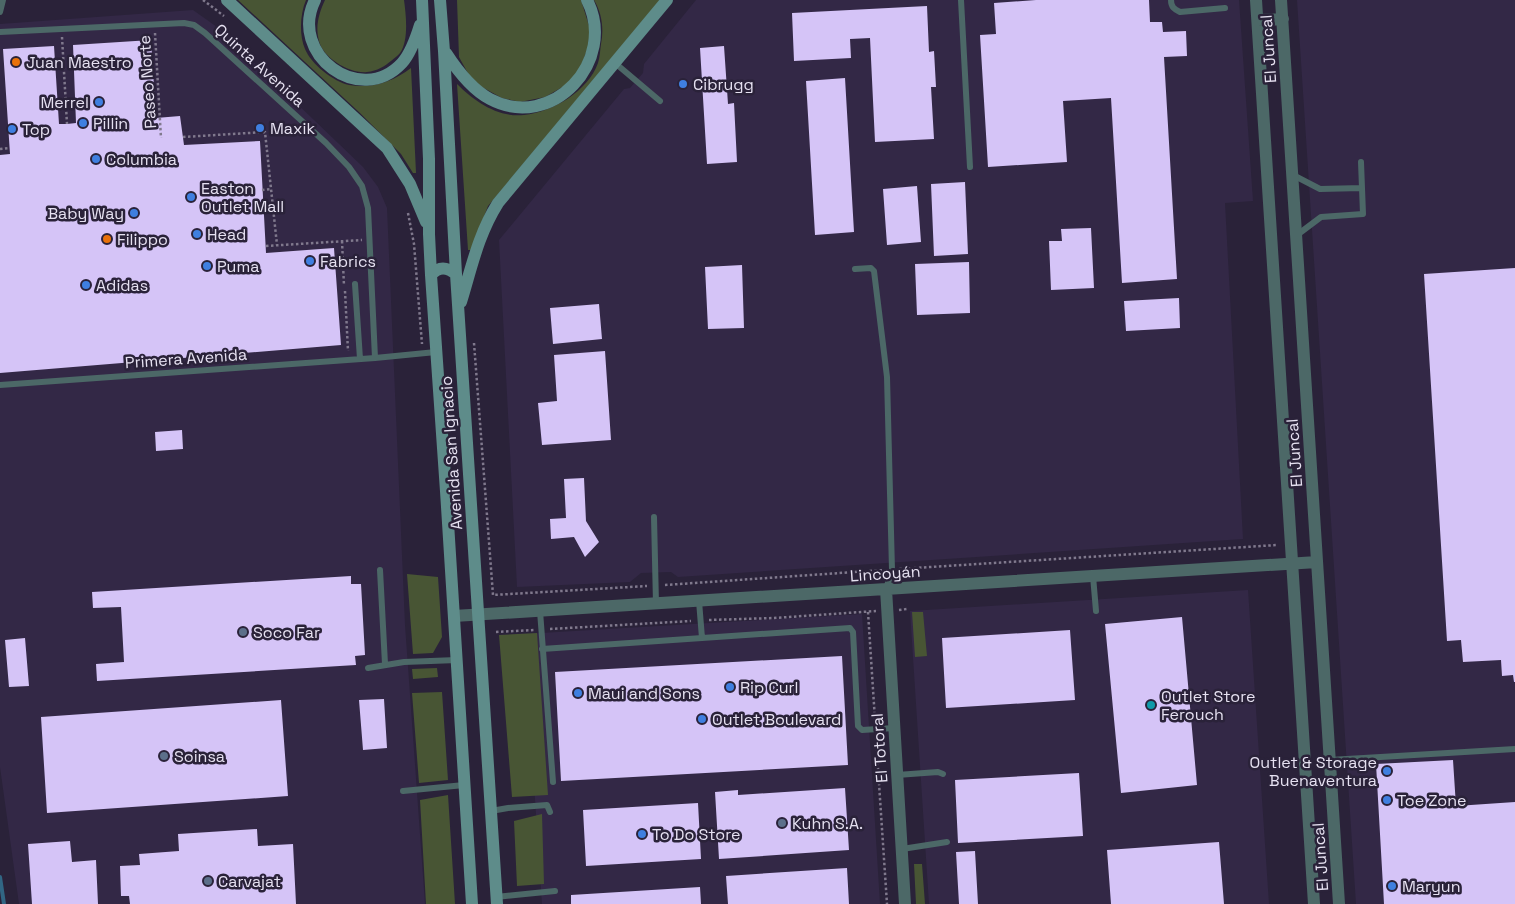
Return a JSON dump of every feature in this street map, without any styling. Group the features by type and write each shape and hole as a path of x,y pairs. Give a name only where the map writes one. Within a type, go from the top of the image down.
{"main road":[{"path":"227,0 387,148 410,184 425,218 429,234"},
{"path":"315,0 309,23 316,51 332,70 356,79 380,77 389,73 403,62 412,46 422,16"},
{"name":"Avenida San Ignacio","path":"422,0 429,159 431,275 472,904"},
{"name":"Avenida San Ignacio","path":"440,0 496,900"},
{"path":"444,51 463,77 474,88 490,99 508,106 517,107 537,106 547,103 573,86 589,60 594,32 592,12 587,0"},
{"path":"459,312 477,246 494,210 513,184 667,0"},
{"path":"431,275 438,269 444,268 456,274"},
{"path":"460,710 469,705 478,706 484,710"}],"street":[{"name":"El Juncal","path":"1256,0 1314,904"},
{"name":"El Juncal","path":"1281,0 1340,904"},
{"path":"1258,20 1283,19"},
{"name":"Lincoyán","path":"454,616 1317,562"},
{"name":"El Totoral","path":"886,589 905,904"}],"lane":[{"path":"0,12 3,0"},
{"path":"961,0 970,167"},
{"path":"1171,0 1174,10 1180,12 1225,8"},
{"name":"Quinta Avenida","path":"0,32 184,22 199,27 326,143 349,167 362,186 368,208 375,358"},
{"path":"615,63 660,101"},
{"path":"1297,235 1321,217 1364,214 1361,162"},
{"path":"1293,175 1320,189 1362,188"},
{"path":"855,269 871,268 874,271 887,377 892,570 886,589"},
{"path":"356,284 360,359"},
{"name":"Primera Avenida","path":"0,385 436,352"},
{"path":"654,518 656,604"},
{"path":"380,570 385,664"},
{"path":"1093,576 1096,611"},
{"path":"699,601 702,638"},
{"path":"540,611 553,782"},
{"path":"542,648 850,628 853,632 858,726 862,730 894,728"},
{"path":"368,668 404,662 457,660"},
{"path":"1330,760 1515,749"},
{"path":"897,774 938,772 943,774"},
{"path":"403,791 464,785"},
{"path":"491,811 547,805 550,812"},
{"path":"902,848 946,842"},
{"path":"496,900 555,891"}],"path":[{"name":"Paseo Norte","path":"154,24 161,138"},
{"path":"62,28 67,124"},
{"path":"183,137 264,132 277,245"},
{"path":"0,149 9,148"},
{"path":"262,190 271,189"},
{"path":"266,246 369,239"},
{"path":"342,241 349,360"},
{"path":"474,338 493,595"},
{"path":"868,612 886,904"}],"shaded area":[{"path":"696,0 1239,0 1253,201 1225,203 1243,539 678,577 671,572 641,573 630,582 517,587 499,240 624,89 630,88 643,73 644,64"},
{"path":"1297,0 1515,0 1515,904 1356,904"},
{"path":"193,10 217,27 363,167 378,187 387,208 405,625 425,904 19,904 0,767 0,24"},
{"path":"1248,590 1269,904 929,904 910,611"},
{"path":"862,614 880,904 542,904 524,634"}],"green space":[{"path":"238,0 306,0 301,24 305,49 312,61 330,76 343,83 357,86 374,85 389,81 411,68 416,173 413,173 401,154 360,113"},
{"path":"325,0 404,0 406,34 400,53 383,66 367,72 345,68 338,64 326,53 319,41 318,20"},
{"path":"457,0 581,0 590,29 588,47 580,69 566,85 545,97 520,102 502,98 482,87 470,77 459,57"},
{"path":"594,0 660,0 488,206 471,250 468,250 457,84 487,107 505,114 524,115 558,105 586,83 599,61 602,27 601,16"},
{"path":"407,574 438,577 442,637 433,653 413,654"},
{"path":"912,612 923,612 927,656 915,657"},
{"path":"537,633 548,795 512,797 499,635"},
{"path":"437,668 438,677 413,679 412,669"},
{"path":"442,692 448,780 419,783 412,693"},
{"path":"448,795 455,904 426,904 420,800"},
{"path":"542,814 544,884 517,886 514,821"},
{"path":"914,864 922,864 925,904 916,904"}],"building":[{"path":"1036,0 1149,0 1150,22 1162,22 1163,32 1186,31 1187,56 1164,57 1177,279 1122,283 1111,98 1063,101 1067,162 988,167 980,35 996,34 994,3"},
{"path":"927,6 929,52 934,51 936,87 931,87 934,139 875,142 870,38 850,39 851,58 794,61 792,13"},
{"name":"Easton Outlet Mall","path":"151,40 156,118 180,116 184,145 260,141 266,253 334,248 341,345 0,373 0,155 10,154 3,49 54,46 59,124 67,124 76,123 73,45"},
{"path":"724,46 728,104 734,103 737,162 707,164 700,48"},
{"path":"845,78 854,232 815,235 806,81"},
{"path":"965,182 968,254 934,256 931,184"},
{"path":"917,186 921,242 887,245 883,189"},
{"path":"1091,228 1094,288 1051,290 1049,241 1062,241 1061,229"},
{"path":"969,262 970,313 917,315 915,264"},
{"path":"742,265 744,328 708,329 705,267"},
{"path":"1515,268 1514,682 1513,675 1502,676 1501,660 1463,662 1461,640 1447,641 1424,274"},
{"path":"1179,298 1180,328 1126,331 1124,301"},
{"path":"599,304 602,339 553,344 550,308"},
{"path":"605,351 611,440 542,445 538,403 557,401 554,355"},
{"path":"182,430 183,449 156,451 155,432"},
{"path":"584,478 586,521 599,542 585,557 574,537 551,539 550,519 566,518 564,479"},
{"name":"Soco Far","path":"351,576 351,584 361,584 365,655 355,656 356,665 97,681 96,664 124,662 121,607 93,608 92,592"},
{"name":"Outlet Store Ferouch","path":"1182,617 1197,785 1121,793 1105,624"},
{"path":"1070,630 1075,700 946,708 942,638"},
{"path":"25,638 29,686 9,687 5,640"},
{"name":"Outlet Boulevard","path":"842,656 848,765 561,781 555,672"},
{"path":"384,699 387,748 363,750 359,700"},
{"name":"Soinsa","path":"281,700 288,796 47,813 41,717"},
{"path":"1453,760 1456,806 1515,802 1515,904 1384,904 1376,764"},
{"path":"1079,773 1083,836 958,843 955,780"},
{"name":"Kuhn S.A.","path":"845,788 849,850 719,859 715,792 738,790 738,795"},
{"name":"To Do Store","path":"698,803 701,859 586,866 583,810"},
{"name":"Carvajat","path":"257,829 258,846 293,844 296,904 130,904 129,896 121,896 120,866 140,865 139,854 179,851 178,834"},
{"path":"70,841 72,862 96,860 98,904 32,904 28,844"},
{"path":"1219,842 1224,904 1111,904 1107,850"},
{"path":"975,851 978,904 959,904 956,852"},
{"path":"847,868 849,904 728,904 726,876"},
{"path":"700,887 701,904 571,904 571,895"}],"waterway":[{"path":"0,877 4,904"}],"place":[{"name":"Juan Maestro","path":"16,62"},
{"name":"Cibrugg","path":"683,84"},
{"name":"Merrel","path":"99,102"},
{"name":"Pillin","path":"83,123"},
{"name":"Maxik","path":"260,128"},
{"name":"Top","path":"12,129"},
{"name":"Columbia","path":"96,159"},
{"name":"Easton Outlet Mall","path":"191,197"},
{"name":"Baby Way","path":"134,213"},
{"name":"Head","path":"197,234"},
{"name":"Filippo","path":"107,239"},
{"name":"Fabrics","path":"310,261"},
{"name":"Puma","path":"207,266"},
{"name":"Adidas","path":"86,285"},
{"name":"Soco Far","path":"243,632"},
{"name":"Rip Curl","path":"730,687"},
{"name":"Maui and Sons","path":"578,693"},
{"name":"Outlet Store Ferouch","path":"1151,705"},
{"name":"Outlet Boulevard","path":"702,719"},
{"name":"Soinsa","path":"164,756"},
{"name":"Outlet & Storage Buenaventura","path":"1387,771"},
{"name":"Toe Zone","path":"1387,800"},
{"name":"Kuhn S.A.","path":"782,823"},
{"name":"To Do Store","path":"642,834"},
{"name":"Carvajat","path":"208,881"},
{"name":"Maryun","path":"1392,886"}]}
